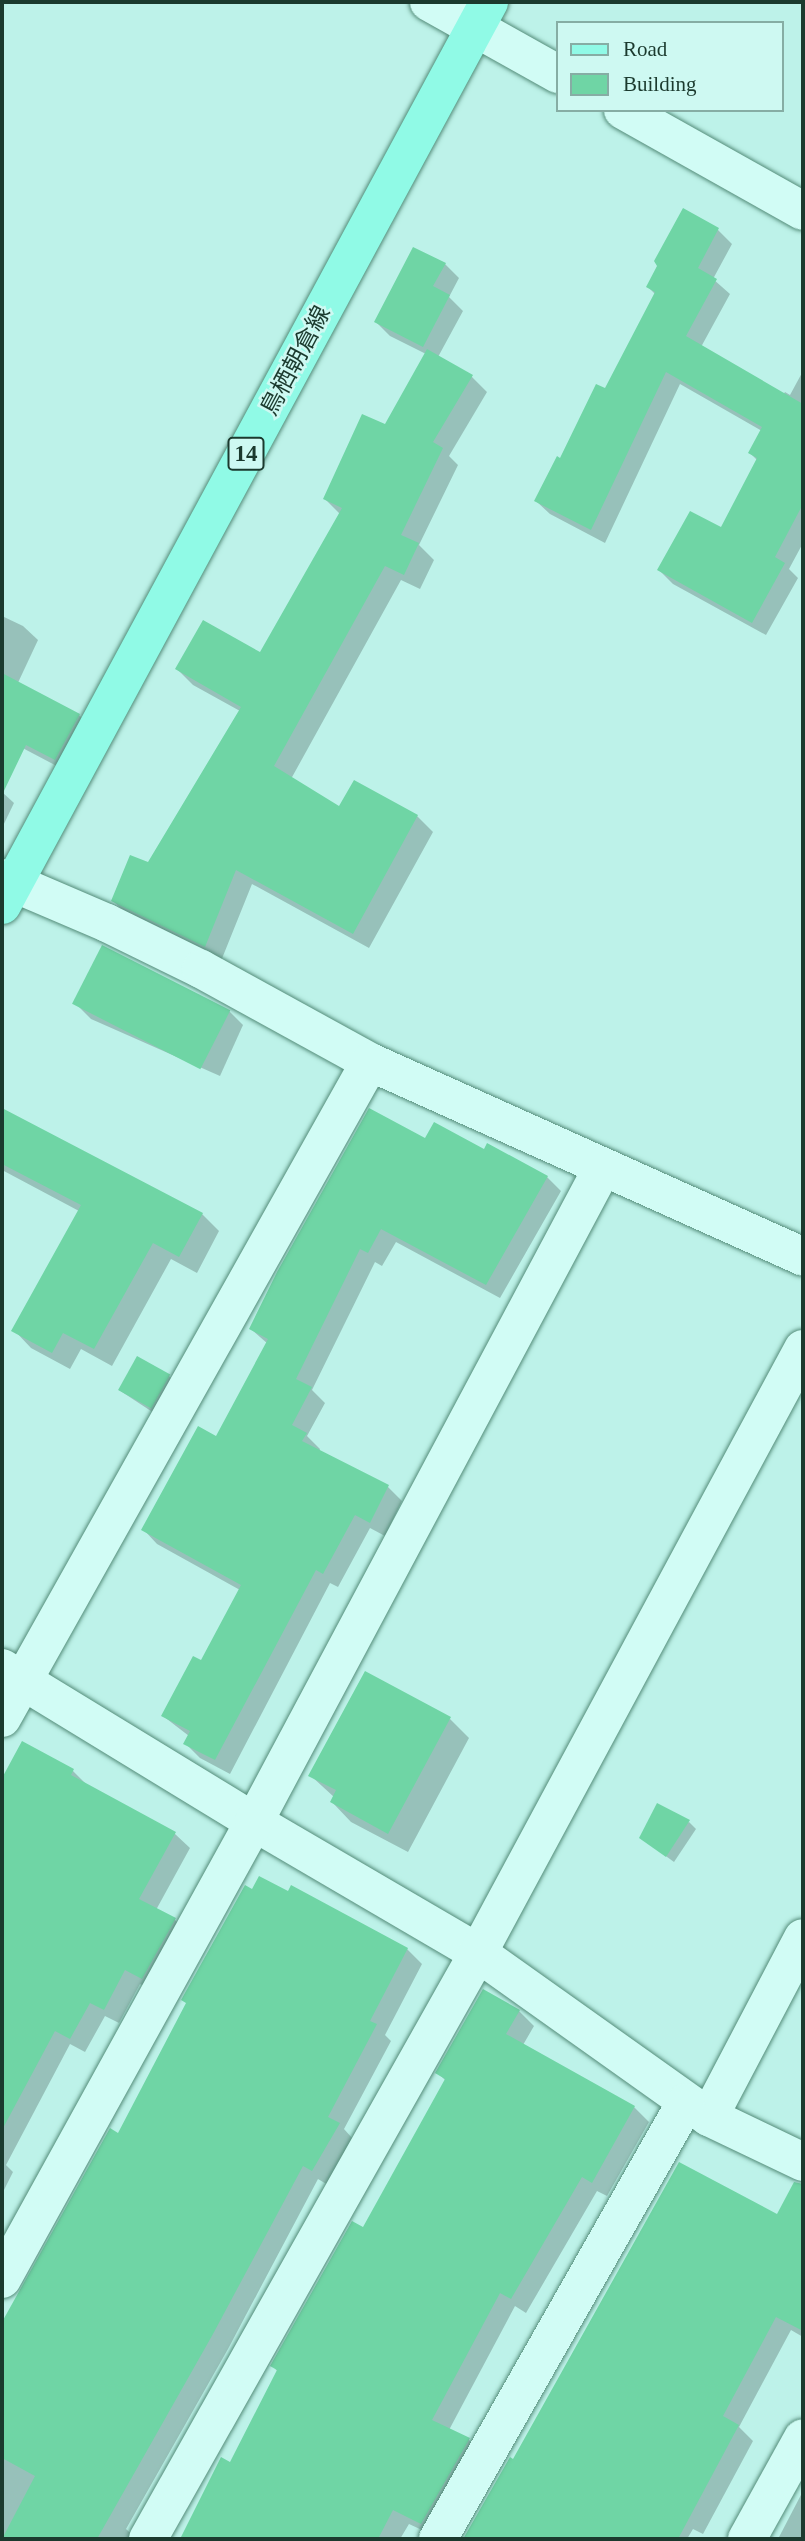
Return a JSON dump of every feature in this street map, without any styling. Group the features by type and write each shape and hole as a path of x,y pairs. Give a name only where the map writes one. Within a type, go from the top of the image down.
{"main road":[{"name":"鳥栖朝倉線","path":"6,889 482,15"}],"street":[{"path":"429,2 482,15 556,72"},
{"path":"627,112 803,211"},
{"path":"6,889 107,923 370,1062 803,1257"},
{"path":"2,1718 12,1675 370,1062"},
{"path":"2,2279 254,1822 603,1167"},
{"path":"148,2539 478,1952 803,1349"},
{"path":"12,1675 254,1822 478,1952 698,2110 803,2162"},
{"path":"439,2539 803,1938"},
{"path":"747,2539 803,2438"}],"building":[{"path":"683,208 719,228 698,268 717,279 686,336 803,404 803,504 775,557 785,563 752,623 657,570 690,511 721,527 757,458 748,453 762,427 666,372 591,530 534,501 557,456 560,458 596,384 605,388 655,292 646,287 657,266 654,261"},
{"path":"413,247 446,263 433,286 450,295 423,347 374,322"},
{"path":"427,349 473,375 433,442 443,448 401,535 419,543 404,575 385,566 274,766 339,806 354,780 418,815 353,934 236,870 205,947 111,901 130,855 148,862 241,707 175,669 203,620 260,652 342,508 323,499 362,414 385,424"},
{"path":"2,673 80,714 55,760 26,745 2,795"},
{"path":"102,945 230,1010 200,1069 72,1004"},
{"path":"2,1108 203,1213 179,1257 153,1243 94,1349 63,1333 52,1353 11,1331 81,1205 2,1164"},
{"path":"369,1108 425,1138 434,1122 484,1149 487,1143 548,1176 486,1285 381,1229 368,1253 360,1249 296,1379 312,1387 292,1425 307,1433 302,1441 389,1485 370,1523 355,1515 323,1574 316,1570 215,1760 183,1744 190,1731 161,1716 193,1656 201,1660 241,1585 141,1530 198,1426 216,1436 268,1339 249,1329 277,1272"},
{"path":"137,1356 170,1374 151,1409 118,1390"},
{"path":"365,1671 451,1717 388,1834 330,1802 336,1790 308,1776"},
{"path":"22,1741 74,1769 71,1775 176,1832 139,1899 176,1918 142,1979 125,1970 104,2010 90,2003 70,2039 55,2031 2,2130 2,1778"},
{"path":"657,1803 690,1820 666,1857 639,1838"},
{"path":"259,1876 288,1891 291,1885 408,1948 370,2021 377,2024 328,2117 340,2123 312,2171 303,2166 213,2334 97,2539 2,2539 35,2476 2,2458 2,2322 110,2128 118,2133 186,2003 181,2000 245,1885 252,1889"},
{"path":"483,1989 520,2010 506,2034 635,2106 592,2183 582,2177 511,2299 500,2293 432,2420 470,2438 421,2524 393,2510 378,2539 180,2539 221,2457 230,2462 277,2370 270,2366 352,2221 363,2227 445,2079 435,2073"},
{"path":"679,2162 777,2214 794,2182 803,2184 803,2331 776,2317 723,2416 739,2425 678,2539 463,2539 510,2457 513,2459"}]}
